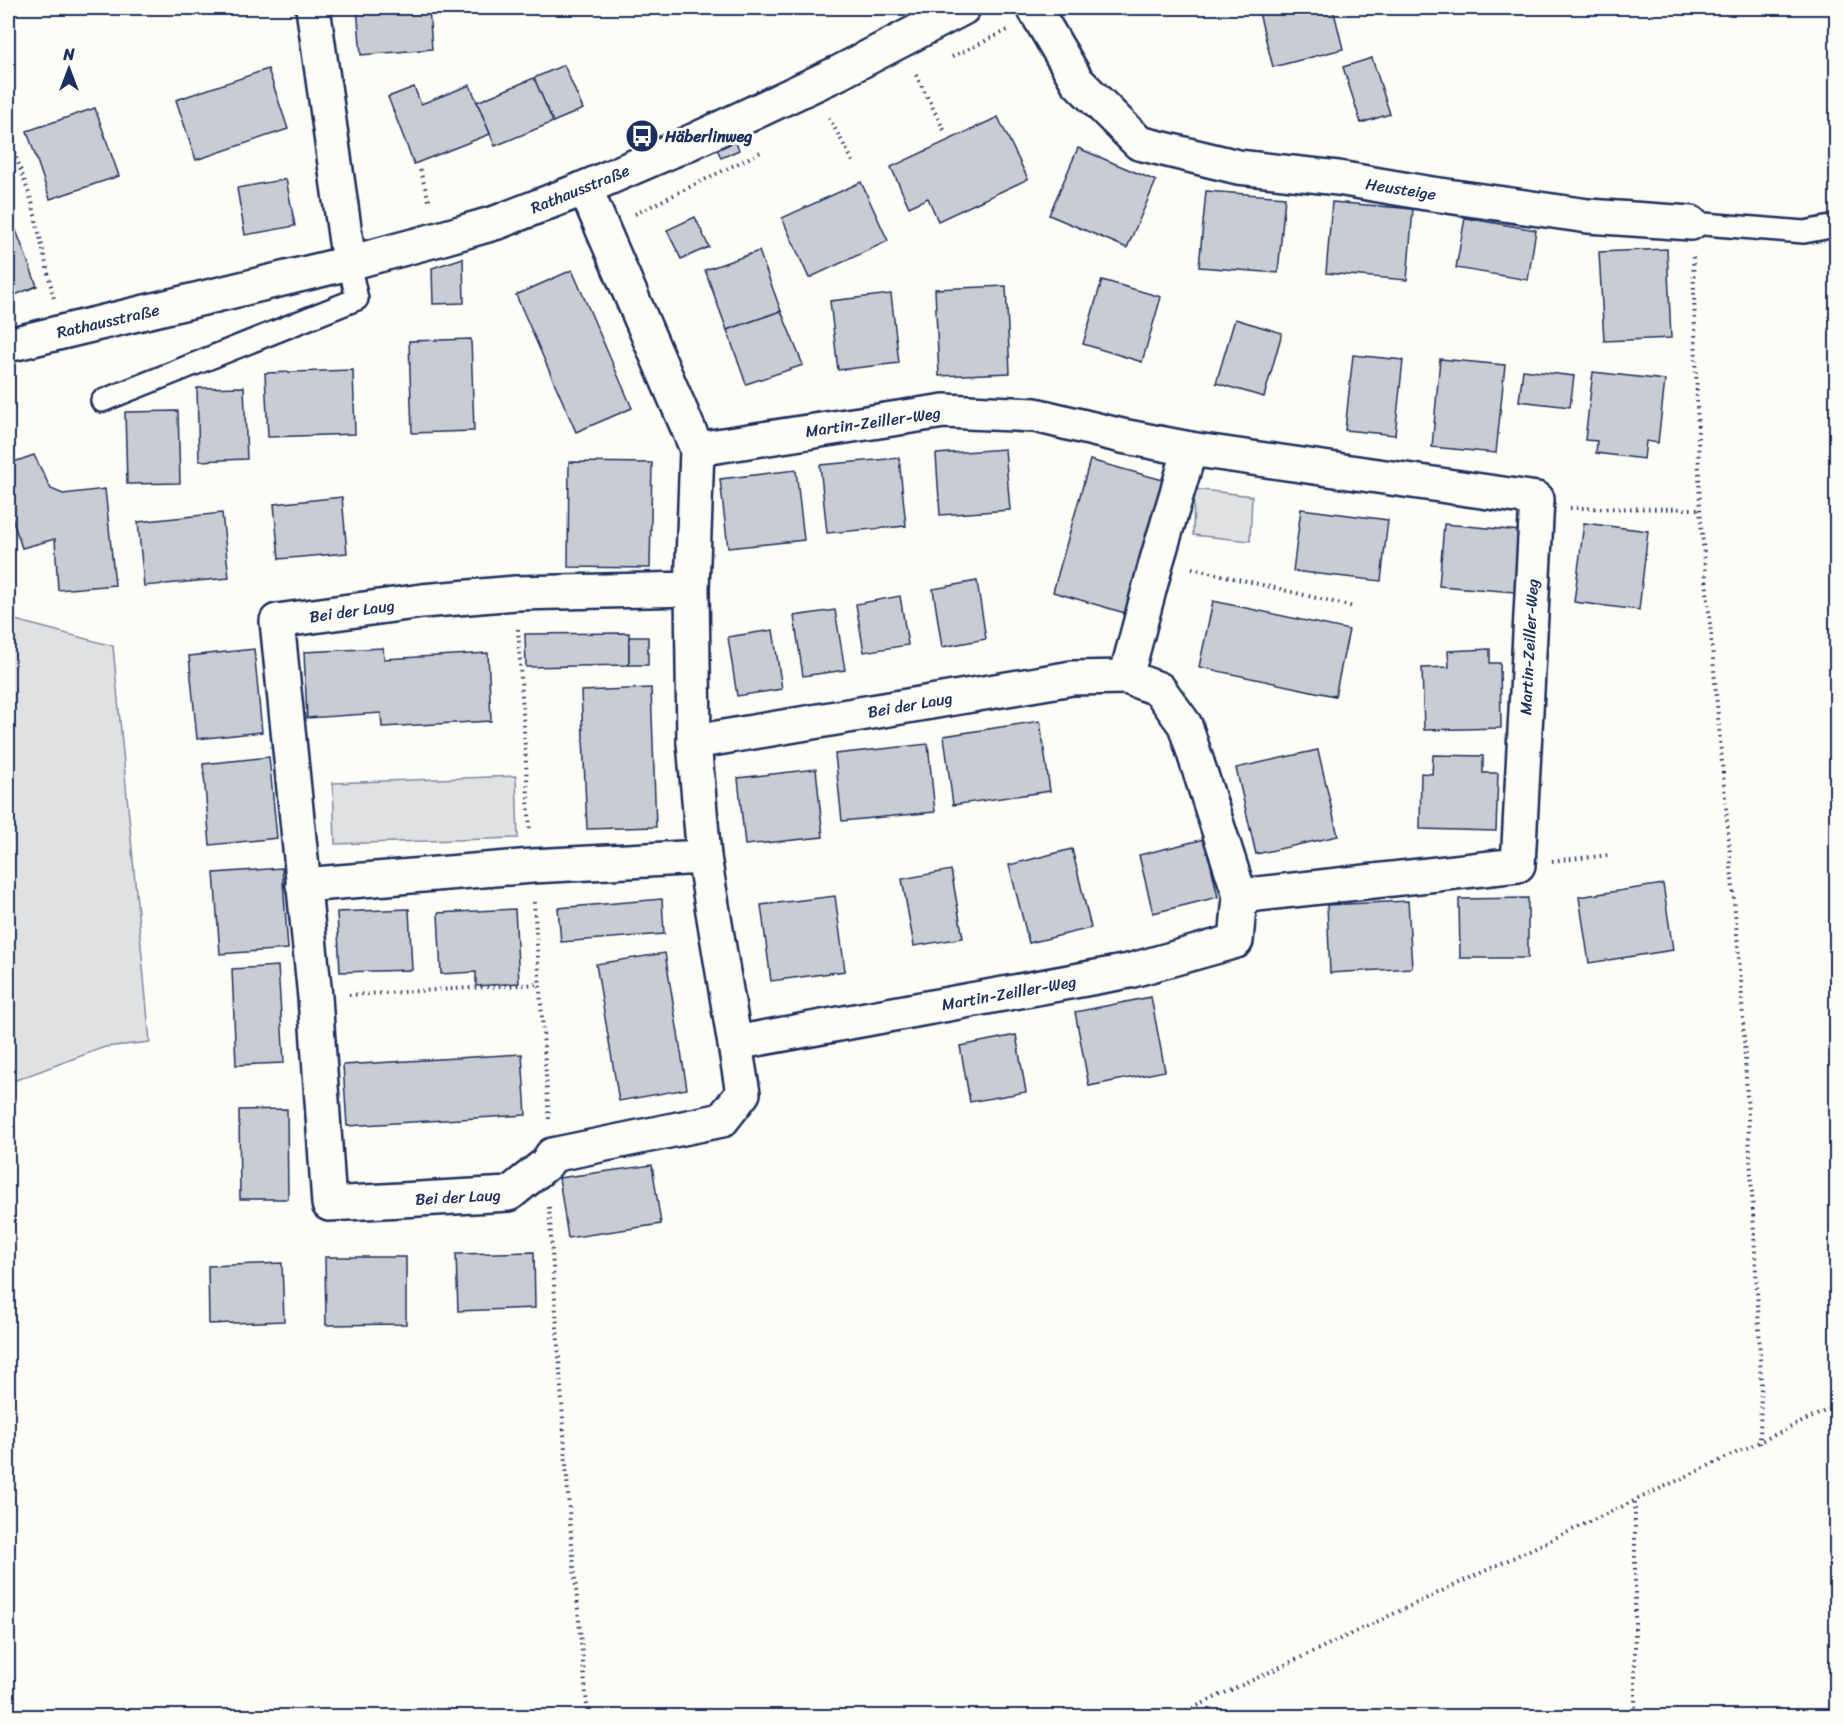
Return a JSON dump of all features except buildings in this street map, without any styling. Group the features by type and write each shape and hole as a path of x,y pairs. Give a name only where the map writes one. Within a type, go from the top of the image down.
{"street":[{"path":"313,8 349,263"},
{"name":"Rathausstraße","path":"8,345 349,263 498,222 585,188 689,142 828,78 963,8"},
{"name":"Heusteige","path":"1034,8 1077,81 1139,143 1238,167 1319,176 1588,216 1691,223"},
{"name":"Bei der Laug","path":"585,188 697,449 692,589 694,742 704,857 743,1093 722,1120 552,1155 546,1164 509,1194 329,1203 315,997 277,621 422,600 516,593 692,589"},
{"name":"Martin-Zeiller-Weg","path":"697,449 944,411 1035,415 1122,436 1190,449 1537,499 1518,865"},
{"path":"1126,677 1190,449"},
{"name":"Bei der Laug","path":"694,742 1072,678 1126,677"},
{"name":"Martin-Zeiller-Weg","path":"735,1043 1129,971 1236,941 1240,896 1185,725 1159,689 1126,677"},
{"path":"303,885 532,866 704,857"},
{"path":"1240,896 1518,865"}],"lane":[{"name":"Heusteige","path":"1691,223 1804,232 1836,226"},
{"path":"102,401 357,299 349,263"}],"path":[{"path":"916,75 944,130"},
{"path":"829,118 855,165"},
{"path":"8,135 32,202 61,332"},
{"path":"1691,223 1700,509 1741,981 1760,1351 1760,1444"},
{"path":"1537,507 1700,509"},
{"path":"1157,560 1354,607"},
{"path":"1518,865 1610,855"},
{"path":"315,997 540,984"},
{"path":"546,1164 570,1524 588,1716"},
{"path":"1176,1716 1760,1444 1836,1406"},
{"path":"1635,1502 1635,1705 1637,1716"}],"shaded area":[{"path":"1194,489 1252,496 1250,541 1193,535"},
{"path":"8,618 113,646 150,1042 105,1047 8,1083"},
{"path":"516,776 518,838 335,844 333,783"}],"place":[{"name":"Häberlinweg","path":"642,136"}]}
